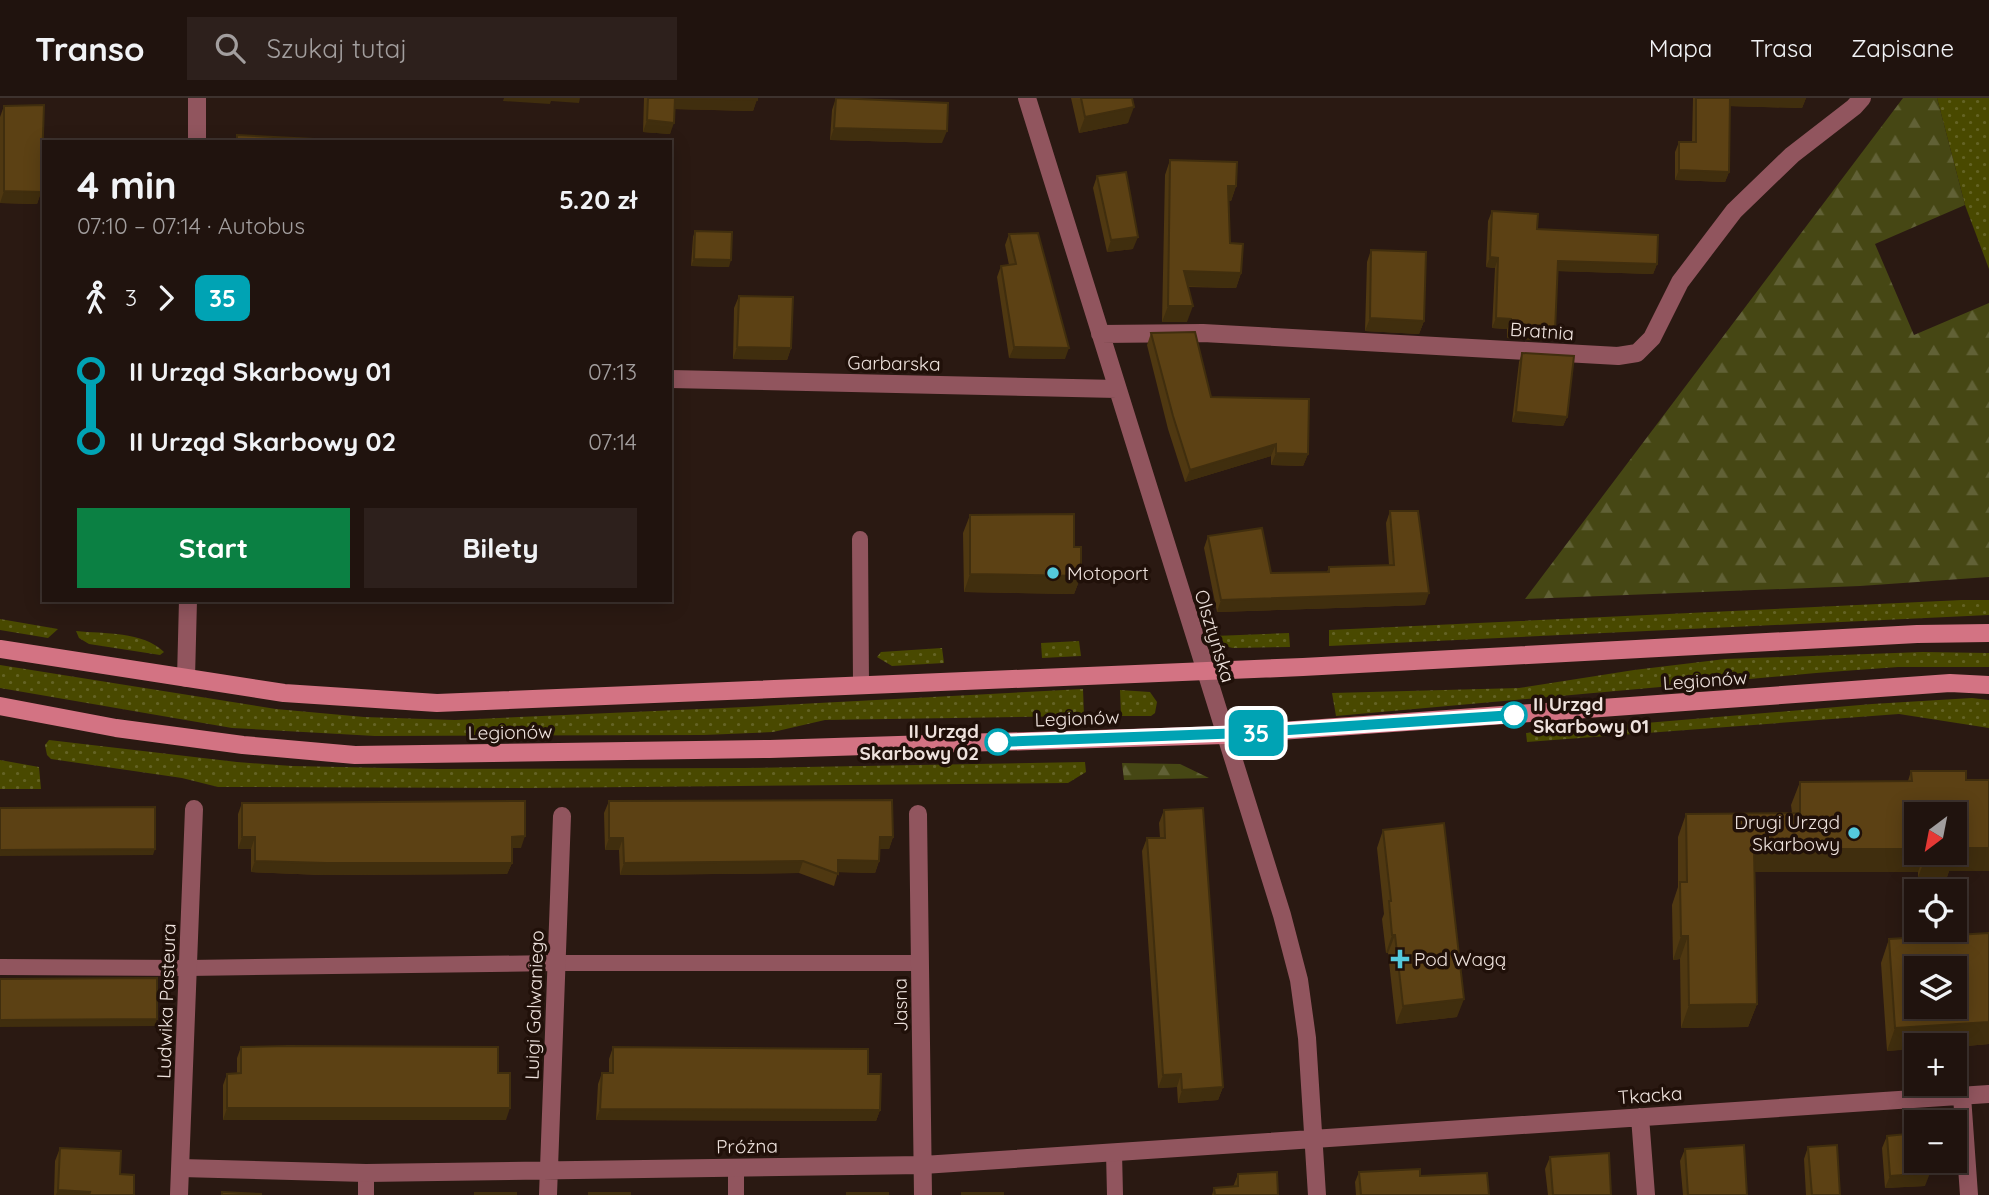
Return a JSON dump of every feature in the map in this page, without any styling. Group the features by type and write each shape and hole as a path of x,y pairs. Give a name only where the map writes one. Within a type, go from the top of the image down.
{"street":[{"path":"197,98 197,140"},
{"name":"Olsztyńska","path":"1027,98 1282,915 1299,980 1307,1038 1317,1195"},
{"name":"Bratnia","path":"1100,334 1203,333 1618,356 1637,353 1652,338 1679,282 1734,211 1792,155 1862,98"},
{"name":"Garbarska","path":"672,379 1117,389"},
{"path":"186,678 188,602"},
{"name":"Legionów","path":"0,649 285,693 437,702 1205,670 1989,633"},
{"name":"Legionów","path":"0,706 116,728 243,745 355,755 770,750 1224,734 1950,683 1989,685"},
{"name":"Ludwika Pasteura","path":"179,1195 194,809"},
{"name":"Jasna","path":"918,814 923,1195"},
{"name":"Luigi Galwaniego","path":"548,1195 562,816"},
{"name":"Tkacka","path":"1967,1096 1989,1094"},
{"path":"1962,1096 1969,1195"},
{"name":"Tkacka","path":"1313,1138 1962,1096"},
{"path":"1640,1117 1646,1195"},
{"name":"Próżna","path":"181,1168 366,1173 923,1165 1313,1138"}],"lane":[{"path":"860,539 860,684"},
{"path":"0,967 920,963"},
{"path":"1114,1152 1115,1195"},
{"path":"736,1168 736,1195"},
{"path":"366,1173 366,1195"}],"shaded area":[{"path":"1937,98 1989,98 1989,269 1965,205"},
{"path":"1989,600 1989,615 1329,646 1329,630"},
{"path":"0,619 58,629 48,638 0,630"},
{"path":"76,631 134,637 155,645 164,652 160,655 89,644 79,638"},
{"path":"1289,633 1290,647 1233,648 1224,646 1214,636"},
{"path":"1079,641 1081,656 1042,658 1041,643"},
{"path":"942,648 944,663 892,666 877,657 881,652"},
{"path":"1923,652 1989,653 1989,667 1898,667 1816,673 1336,716 1332,693 1519,688 1725,659"},
{"path":"0,665 276,709 364,717 455,720 1083,689 1084,716 825,720 773,732 704,735 375,736 232,728 0,688"},
{"path":"1120,690 1150,692 1157,702 1155,713 1151,716 1121,716"},
{"path":"1972,698 1989,700 1989,728 1899,714 1527,742 1526,733 1872,704"},
{"path":"49,740 292,766 437,769 744,768 1085,762 1086,772 1068,783 529,788 218,787 182,778 51,759 47,755 45,745"},
{"path":"0,760 39,767 41,789 0,789"}],"green space":[{"path":"1903,98 1937,98 1965,205 1875,244 1914,335 1989,303 1989,577 1860,586 1525,599"},
{"path":"1122,763 1180,764 1209,778 1124,780"}],"building":[{"path":"648,98 675,98 674,123 647,120"},
{"path":"692,98 757,98 757,100"},
{"path":"836,98 948,103 947,131 834,128"},
{"path":"1081,98 1132,98 1134,107 1085,117"},
{"path":"1696,98 1730,98 1729,172 1679,170 1679,142 1696,142"},
{"path":"44,105 41,192 4,191 4,106"},
{"path":"237,135 314,139 314,140 237,140"},
{"path":"1170,160 1237,162 1236,186 1228,186 1230,243 1243,244 1241,273 1184,271 1193,306 1168,306"},
{"path":"1126,172 1138,237 1111,240 1097,176"},
{"path":"1492,211 1538,214 1537,229 1658,235 1657,264 1558,261 1555,331 1511,329 1511,319 1496,318 1498,258 1490,257"},
{"path":"695,231 732,232 731,260 694,259"},
{"path":"1038,233 1069,348 1014,347 1001,266 1016,264 1009,234"},
{"path":"1371,250 1426,252 1424,321 1370,318"},
{"path":"739,296 793,297 791,348 737,347"},
{"path":"1195,332 1211,397 1309,399 1308,454 1276,453 1276,444 1190,470 1151,333"},
{"path":"1522,353 1574,356 1567,417 1516,412"},
{"path":"1390,511 1418,511 1429,593 1221,600 1208,536 1262,528 1271,573 1329,572 1329,567 1394,565"},
{"path":"1074,514 1074,547 1081,547 1081,576 970,574 970,515"},
{"path":"1911,771 1966,771 1966,780 1989,780 1989,848 1967,848 1967,802 1904,802 1904,849 1754,849 1757,1004 1689,1005 1688,936 1681,936 1680,882 1687,882 1686,814 1800,813 1800,782 1912,781"},
{"path":"892,800 893,837 880,837 879,861 838,860 838,874 803,861 624,863 623,838 609,838 609,801"},
{"path":"525,801 525,836 512,837 512,863 255,861 255,837 242,837 242,803"},
{"path":"155,807 155,849 0,850 0,808"},
{"path":"1203,808 1223,1087 1182,1090 1181,1074 1163,1075 1147,838 1165,838 1164,810"},
{"path":"1444,823 1464,999 1403,1006 1395,935 1392,935 1383,830"},
{"path":"1989,933 1989,1022 1895,1028 1889,939 1904,938 1904,942 1967,942 1967,934"},
{"path":"157,978 157,1019 0,1020 0,979"},
{"path":"241,1047 498,1047 498,1073 510,1073 510,1108 227,1108 227,1074 241,1073"},
{"path":"613,1047 868,1049 868,1074 881,1074 880,1110 600,1109 602,1073 613,1073"},
{"path":"1904,1134 1904,1173 1930,1173 1890,1176 1887,1136"},
{"path":"1744,1145 1747,1195 1688,1195 1685,1149"},
{"path":"1837,1145 1840,1195 1812,1195 1808,1147"},
{"path":"60,1148 121,1151 120,1174 134,1175 134,1195 89,1195 90,1192 58,1190"},
{"path":"1609,1153 1611,1195 1553,1195 1550,1157"},
{"path":"1420,1169 1420,1176 1487,1173 1489,1195 1361,1195 1359,1172"},
{"path":"1277,1172 1278,1195 1215,1195 1214,1188 1238,1186 1238,1174"},
{"path":"222,1192 261,1194 261,1195 222,1195"},
{"path":"516,1193 516,1195 475,1195"},
{"path":"630,1193 630,1195 589,1195"},
{"path":"888,1193 888,1195 847,1195"},
{"path":"1003,1193 1003,1195 962,1195"}],"bus line":[{"name":"35","path":"998,742 1308,730 1514,715"}],"place":[{"name":"Motoport","path":"1053,573"},
{"name":"II Urząd Skarbowy 01","path":"1514,715"},
{"name":"II Urząd Skarbowy 02","path":"998,742"},
{"name":"Drugi Urząd Skarbowy","path":"1854,833"},
{"name":"Pod Wagą","path":"1400,959"}]}
